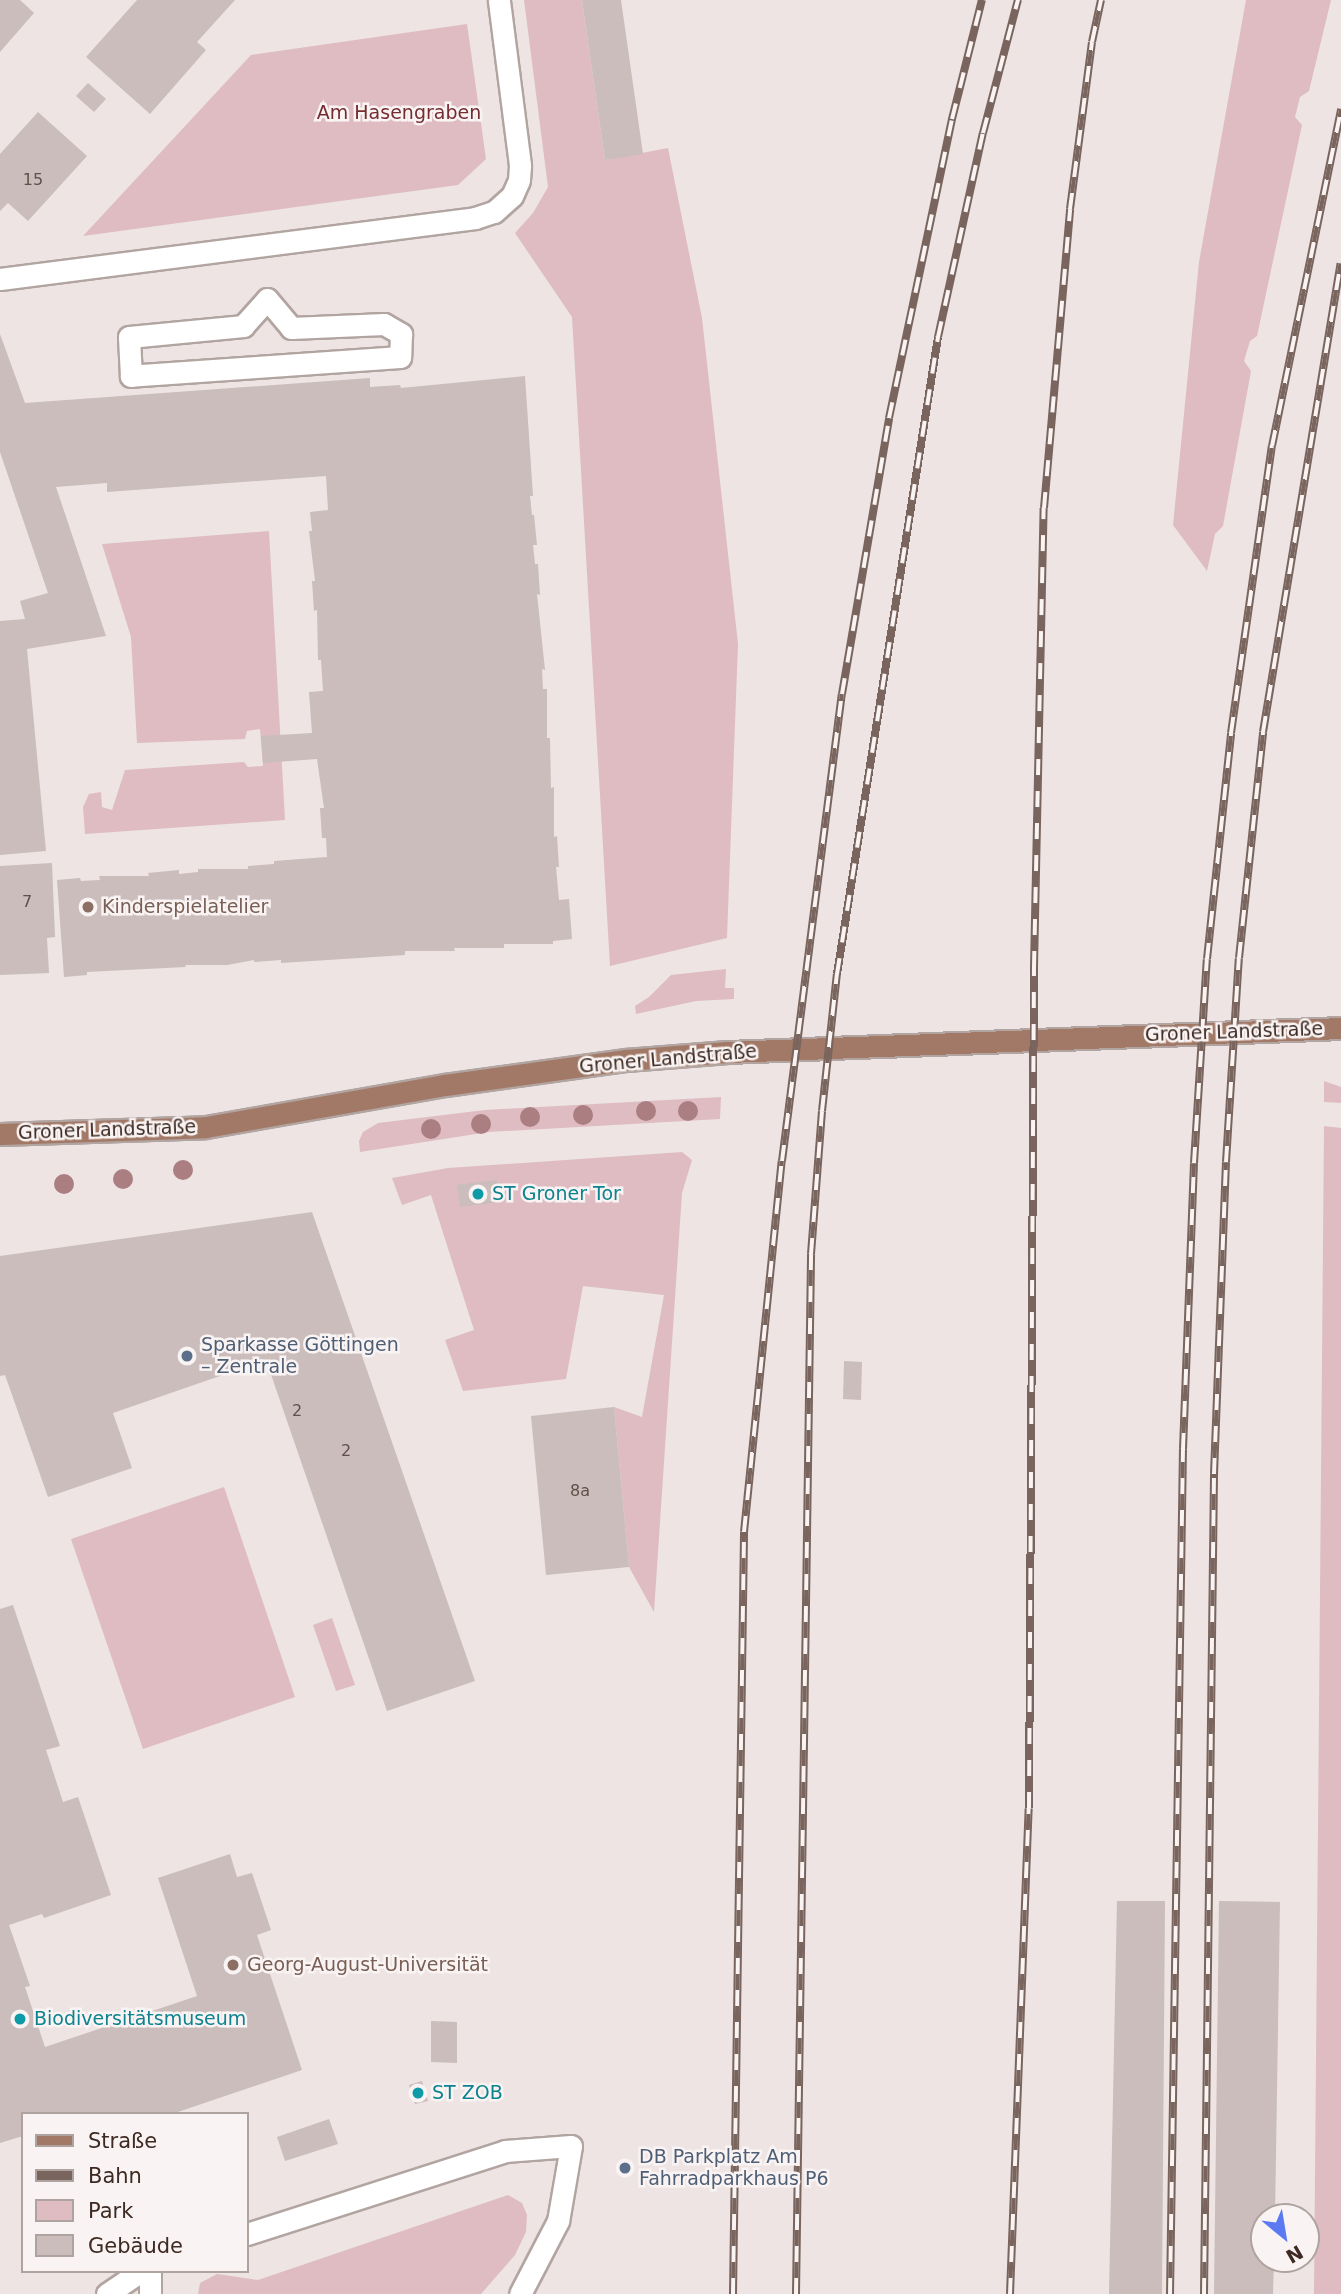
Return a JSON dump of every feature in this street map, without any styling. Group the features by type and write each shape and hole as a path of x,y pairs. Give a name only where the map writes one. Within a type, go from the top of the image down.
{"main road":[{"name":"Groner Landstraße","path":"0,1134 206,1127 445,1085 626,1060 728,1052 1341,1028"}],"street":[{"path":"0,279 475,218 494,212 512,196 519,180 520,165 499,0"},
{"path":"267,299 291,328 384,324 401,334 400,357 131,376 129,337 243,326 267,299"},
{"path":"248,2234 505,2151 571,2146 558,2221 520,2294"},
{"path":"107,2294 138,2273"},
{"path":"150,2273 150,2294"}],"green space":[{"path":"524,0 582,0 605,160 668,148 702,318 738,644 727,938 610,966 572,317 515,233 533,213 548,187"},
{"path":"1246,0 1331,0 1309,91 1300,97 1295,117 1302,125 1257,336 1250,341 1244,361 1251,371 1223,526 1215,534 1207,571 1173,525 1199,262"},
{"name":"Am Hasengraben","path":"467,24 486,159 458,185 83,236 251,55"},
{"path":"269,531 285,820 85,834 83,807 89,794 101,792 102,807 112,810 125,770 244,762 248,767 263,766 260,729 247,731 245,739 137,743 131,637 102,544"},
{"path":"726,969 725,988 734,988 734,999 696,1001 636,1014 635,1006 649,997 671,975"},
{"path":"1324,1081 1341,1087 1341,1103 1324,1102"},
{"path":"721,1097 720,1119 489,1132 360,1152 359,1141 363,1132 378,1123 485,1110"},
{"path":"1324,1126 1341,1128 1341,2294 1314,2294 1314,2273 1320,2273 1320,2203 1315,2203"},
{"path":"682,1152 692,1160 682,1193 654,1612 629,1567 614,1407 642,1417 664,1295 583,1286 566,1379 463,1391 445,1340 474,1330 431,1195 402,1205 392,1178 448,1168"},
{"path":"224,1487 295,1697 143,1749 71,1539"},
{"path":"332,1618 355,1685 336,1691 313,1625"},
{"path":"508,2195 522,2203 527,2215 526,2232 515,2255 481,2294 198,2294 200,2283 217,2274 258,2280"}],"building":[{"path":"0,0 20,0 34,13 0,52"},
{"path":"137,0 235,0 197,42 206,50 150,114 86,57"},
{"path":"582,0 621,0 643,154 605,160"},
{"path":"88,83 106,99 94,112 76,96"},
{"path":"38,112 87,156 28,221 8,203 0,211 0,154"},
{"path":"0,334 25,403 370,378 370,387 400,385 401,388 525,376 533,496 530,496 537,545 533,545 535,564 538,564 540,595 537,594 545,670 542,669 543,689 547,689 547,738 550,738 551,788 554,787 554,837 557,836 559,867 556,867 559,900 569,899 572,939 553,941 553,944 504,944 504,948 405,951 405,955 281,963 281,960 254,960 227,965 87,972 87,975 64,977 57,880 100,880 99,876 149,876 148,873 179,870 179,874 198,872 198,869 248,869 248,866 274,864 274,861 327,857 326,838 322,838 320,808 324,808 317,759 263,763 261,736 312,733 309,692 323,691 321,660 318,660 317,610 314,611 312,581 315,581 309,531 312,531 310,512 328,510 326,476 107,492 107,483 56,487 106,636 27,649 46,851 0,855 0,621 25,619 20,601 48,593 0,452"},
{"path":"52,863 55,937 47,938 49,973 0,975 0,866"},
{"name":"ST Groner Tor","path":"497,1180 500,1202 460,1207 457,1185"},
{"path":"312,1212 475,1681 387,1711 266,1360 113,1413 132,1468 48,1497 5,1375 0,1376 0,1256"},
{"path":"844,1361 862,1362 861,1400 843,1399"},
{"path":"614,1407 629,1567 546,1575 531,1416"},
{"path":"13,1605 60,1746 46,1750 63,1802 78,1797 111,1895 44,1918 42,1914 9,1925 30,1986 25,1987 45,2047 197,1996 158,1878 230,1854 237,1877 252,1873 271,1930 257,1935 302,2070 178,2112 21,2112 21,2137 0,2143 0,1609"},
{"path":"1117,1901 1165,1901 1162,2294 1109,2294"},
{"path":"1219,1901 1280,1902 1275,2203 1250,2203 1250,2273 1274,2273 1273,2294 1214,2294"},
{"path":"431,2021 457,2022 457,2063 431,2062"},
{"name":"ST ZOB","path":"422,2081 428,2101 415,2104 409,2085"},
{"path":"329,2119 338,2144 285,2161 277,2137"}],"railway":[{"path":"733,2294 744,1532 782,1161 842,694 889,418 952,119 982,0"},
{"path":"796,2294 811,1254 822,1111 837,974 938,337 983,133 1018,0"},
{"path":"1010,2294 1029,1808 1034,967 1044,508 1070,209 1092,42 1101,0"},
{"path":"1170,2294 1183,1449 1194,1163 1207,959 1231,733 1272,446 1341,109"},
{"path":"1204,2294 1214,1474 1226,1162 1239,958 1263,732 1341,263"}],"place":[{"name":"Kinderspielatelier","path":"88,907"},
{"name":"ST Groner Tor","path":"478,1194"},
{"name":"Sparkasse Göttingen – Zentrale","path":"187,1356"},
{"name":"Georg-August-Universität","path":"233,1965"},
{"name":"Biodiversitätsmuseum","path":"20,2019"},
{"name":"ST ZOB","path":"418,2093"},
{"name":"DB Parkplatz Am Fahrradparkhaus P6","path":"625,2168"}]}
